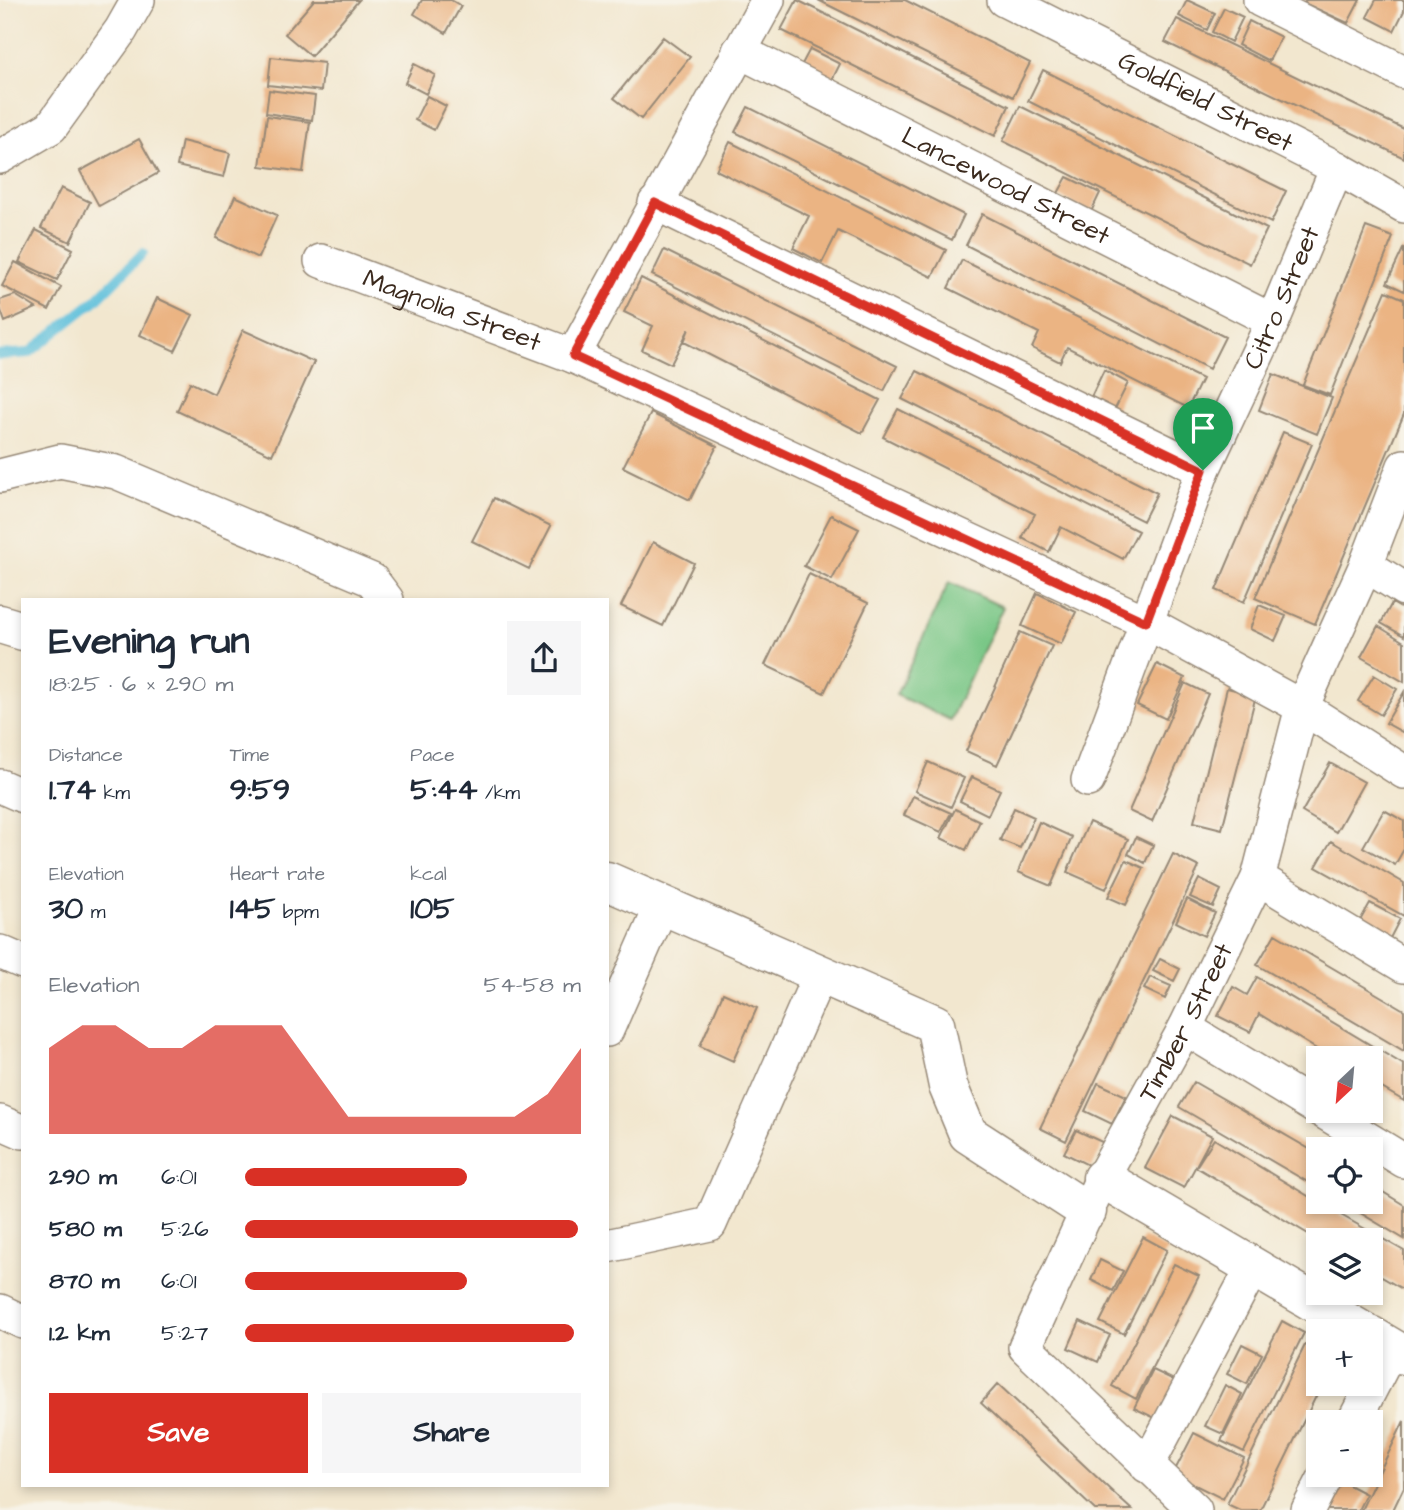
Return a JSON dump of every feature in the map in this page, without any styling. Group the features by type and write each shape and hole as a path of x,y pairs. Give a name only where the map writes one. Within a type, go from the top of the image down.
{"street":[{"path":"0,157 51,127 121,30 138,0"},
{"path":"573,356 768,0"},
{"name":"Goldfield Street","path":"1004,0 1337,168 1404,206"},
{"path":"1270,2 1404,72"},
{"name":"Lancewood Street","path":"739,51 1273,321"},
{"name":"Citro Street","path":"1088,780 1203,470 1273,321 1337,168"},
{"path":"655,203 1203,470"},
{"name":"Magnolia Street","path":"321,261 573,356 1146,622 1302,707 1404,772"},
{"path":"0,476 60,461 116,472 372,580 386,598"},
{"name":"Timber Street","path":"1195,1510 1025,1347 1094,1195 1185,1028 1258,878 1302,707 1366,565 1404,466"},
{"path":"1366,565 1404,589"},
{"path":"0,624 21,630"},
{"path":"0,786 21,795"},
{"path":"1258,878 1404,966"},
{"path":"609,882 935,1024 948,1086 968,1134 1094,1195 1254,1265 1343,1319"},
{"path":"609,1025 662,905"},
{"path":"0,952 21,961"},
{"path":"609,1246 710,1224 820,974"},
{"path":"1185,1028 1306,1101"},
{"path":"0,1122 21,1131"},
{"path":"1343,1124 1404,1161"},
{"path":"1147,1466 1254,1265"},
{"path":"0,1311 21,1321"},
{"path":"1308,1510 1320,1487"}],"green space":[{"path":"949,582 1003,607 950,720 896,695"}],"building":[{"path":"314,0 359,0 311,56 285,34"},
{"path":"422,0 451,0 461,6 446,33 414,14"},
{"path":"797,0 1009,106 995,136 781,30"},
{"path":"818,0 905,0 1030,63 1013,97"},
{"path":"1187,0 1215,13 1207,30 1179,16"},
{"path":"1306,0 1360,0 1348,23 1304,3"},
{"path":"1376,0 1404,0 1404,11 1394,31 1367,17"},
{"path":"1224,8 1243,17 1231,42 1212,32"},
{"path":"1177,19 1404,129 1404,158 1165,42"},
{"path":"1249,21 1281,37 1269,61 1238,45"},
{"path":"663,37 690,57 641,119 614,98"},
{"path":"810,49 840,64 831,82 801,66"},
{"path":"271,57 324,63 321,91 268,85"},
{"path":"414,64 435,75 426,94 405,83"},
{"path":"1043,70 1286,191 1271,223 1028,101"},
{"path":"269,90 315,96 312,120 266,113"},
{"path":"427,96 446,106 434,130 415,120"},
{"path":"1020,106 1267,229 1250,264 1003,141"},
{"path":"748,107 964,215 952,240 735,132"},
{"path":"267,116 310,122 303,172 260,166"},
{"path":"139,139 158,173 99,206 80,171"},
{"path":"182,141 230,153 224,177 177,166"},
{"path":"730,142 946,250 932,277 838,231 822,263 793,248 809,216 716,170"},
{"path":"1067,177 1100,193 1091,212 1057,195"},
{"path":"61,188 90,202 70,242 41,228"},
{"path":"235,196 277,215 258,258 216,238"},
{"path":"982,214 1225,337 1209,369 966,245"},
{"path":"1366,227 1393,237 1330,395 1303,385"},
{"path":"36,230 73,249 57,280 19,262"},
{"path":"1404,247 1404,291 1387,283"},
{"path":"664,250 897,366 884,391 652,275"},
{"path":"962,260 1202,379 1188,408 1067,347 1060,362 1032,348 1039,333 948,288"},
{"path":"15,262 61,287 49,310 2,286"},
{"path":"641,278 880,400 862,433 684,342 689,329 671,364 642,350 653,326 624,312"},
{"path":"1386,291 1404,299 1404,414 1315,624 1255,598"},
{"path":"15,295 36,308 5,322 0,300"},
{"path":"157,298 193,315 175,351 140,335"},
{"path":"243,330 314,362 272,455 177,411 190,382 214,394"},
{"path":"1104,370 1128,383 1115,409 1091,397"},
{"path":"917,371 1157,493 1143,521 902,399"},
{"path":"1273,374 1332,398 1317,434 1259,410"},
{"path":"898,409 1138,531 1123,559 1061,527 1049,552 1022,538 1035,514 883,437"},
{"path":"651,413 717,446 690,500 623,467"},
{"path":"1283,432 1312,444 1244,602 1216,590"},
{"path":"494,498 551,526 529,569 472,541"},
{"path":"831,515 859,529 832,580 804,566"},
{"path":"653,542 694,563 663,626 621,606"},
{"path":"809,574 868,603 824,693 765,665"},
{"path":"1037,593 1076,612 1061,644 1022,626"},
{"path":"1392,603 1404,610 1404,636 1381,623"},
{"path":"1259,605 1286,616 1275,641 1250,629"},
{"path":"1378,626 1404,642 1404,682 1361,657"},
{"path":"1020,632 1052,646 997,765 966,751"},
{"path":"1157,664 1185,678 1166,719 1137,705"},
{"path":"1374,675 1397,689 1381,715 1358,701"},
{"path":"1185,683 1208,694 1152,822 1129,811"},
{"path":"1227,688 1256,695 1222,829 1194,822"},
{"path":"1404,692 1404,733 1386,723"},
{"path":"928,762 964,778 951,807 915,791"},
{"path":"1330,763 1364,782 1336,832 1302,812"},
{"path":"972,777 1000,790 988,815 960,801"},
{"path":"913,796 951,813 941,832 904,815"},
{"path":"1014,808 1034,817 1020,848 1000,840"},
{"path":"955,809 980,821 966,850 941,838"},
{"path":"1384,810 1404,821 1404,849 1395,865 1363,847"},
{"path":"1039,822 1072,837 1051,886 1018,872"},
{"path":"1089,822 1128,839 1106,889 1067,872"},
{"path":"1136,837 1153,845 1145,863 1128,854"},
{"path":"1331,841 1404,883 1404,916 1316,867"},
{"path":"1173,854 1199,867 1066,1141 1040,1128"},
{"path":"1126,860 1144,868 1126,905 1108,897"},
{"path":"1199,879 1221,890 1213,907 1190,897"},
{"path":"1187,899 1215,913 1204,936 1176,922"},
{"path":"1370,903 1400,919 1388,942 1357,926"},
{"path":"1275,934 1404,1010 1404,1051 1257,965"},
{"path":"1160,959 1180,969 1174,981 1153,971"},
{"path":"1150,977 1171,986 1165,999 1144,989"},
{"path":"1257,977 1372,1046 1312,1046 1259,1014 1250,1032 1218,1016 1233,987 1247,995"},
{"path":"723,993 757,1008 733,1061 700,1046"},
{"path":"1383,1052 1404,1065 1404,1101 1383,1089"},
{"path":"1194,1082 1306,1147 1306,1181 1179,1107"},
{"path":"1098,1083 1126,1096 1112,1124 1085,1111"},
{"path":"1173,1116 1212,1136 1184,1188 1145,1168"},
{"path":"1076,1130 1104,1143 1092,1167 1064,1153"},
{"path":"1214,1139 1306,1195 1306,1214 1339,1214 1364,1228 1306,1228 1306,1233 1196,1167"},
{"path":"1383,1192 1404,1205 1404,1239 1362,1214 1383,1214"},
{"path":"1143,1237 1167,1250 1124,1334 1100,1322"},
{"path":"1383,1239 1404,1251 1404,1290 1383,1278"},
{"path":"1100,1260 1123,1271 1113,1291 1091,1280"},
{"path":"1174,1264 1199,1276 1136,1399 1112,1386"},
{"path":"1080,1321 1110,1335 1098,1362 1068,1348"},
{"path":"1282,1321 1304,1333 1244,1452 1221,1441"},
{"path":"1242,1344 1262,1354 1247,1384 1227,1374"},
{"path":"1306,1345 1306,1396 1316,1396 1309,1410 1306,1410 1306,1417 1260,1510 1240,1510 1227,1504"},
{"path":"1153,1370 1176,1381 1157,1419 1134,1408"},
{"path":"998,1384 1132,1510 1095,1510 981,1403"},
{"path":"1225,1385 1242,1394 1223,1434 1205,1426"},
{"path":"1404,1421 1404,1487 1393,1510 1361,1510 1372,1487 1383,1487 1383,1464"},
{"path":"1194,1433 1244,1458 1223,1499 1173,1474"},
{"path":"1336,1487 1352,1487 1366,1494 1358,1510 1324,1510"}],"waterway":[{"path":"0,355 29,353 96,300 143,253"}],"route":[{"path":"655,203 1203,470 1146,622 573,356 655,203"}]}
